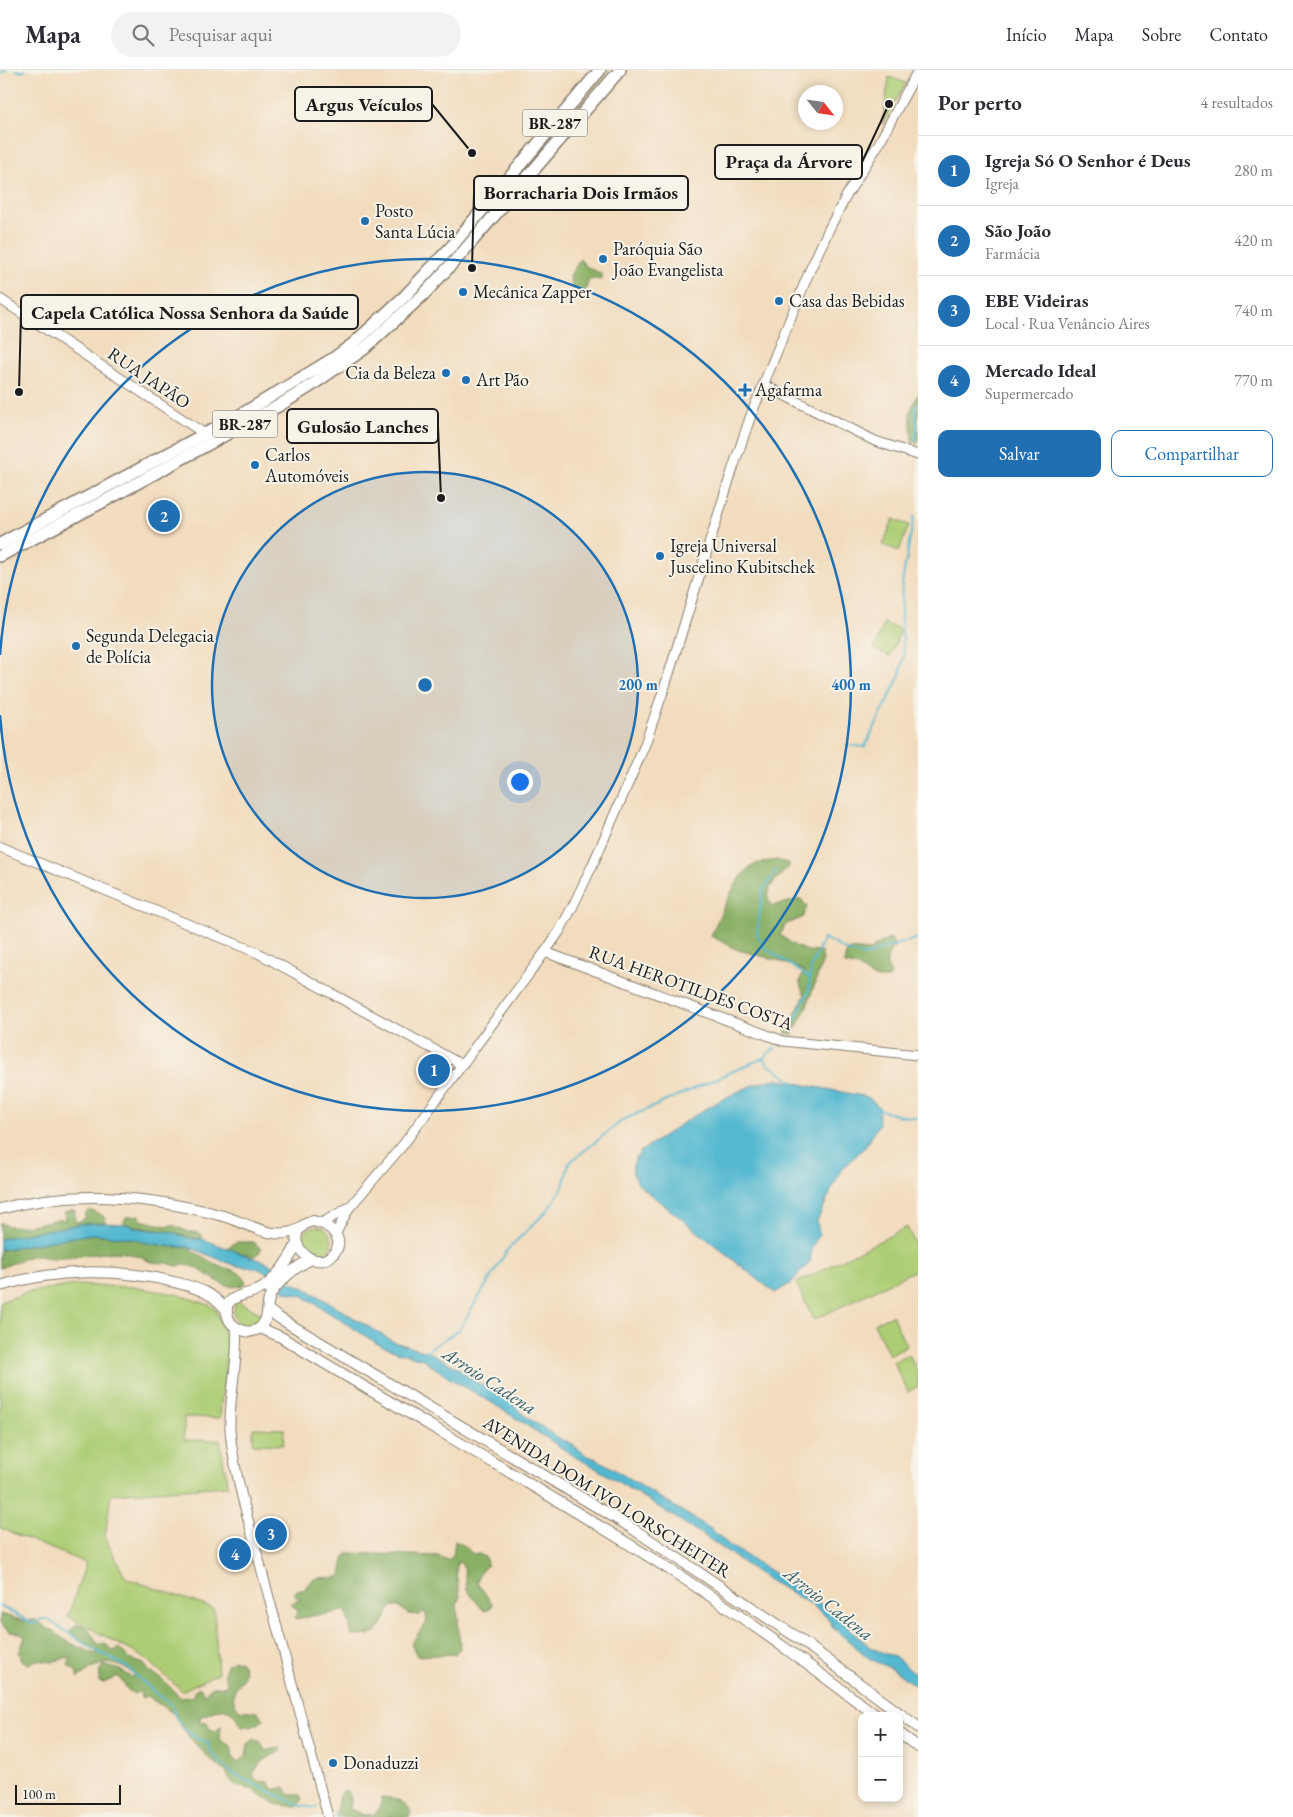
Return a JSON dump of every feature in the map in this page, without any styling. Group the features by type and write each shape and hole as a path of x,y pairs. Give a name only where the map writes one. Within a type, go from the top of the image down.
{"highway":[{"name":"BR-287","path":"0,544 205,434 275,395 334,358 383,318 452,246 600,70"},
{"name":"BR-287","path":"0,556 280,405 364,350 424,294 462,253 620,70"}],"main road":[{"path":"0,1209 29,1202 59,1198 122,1198 164,1202 206,1212 277,1234 291,1233 305,1224 313,1222 322,1223 330,1227 335,1235 337,1245 333,1255 323,1260 312,1259 288,1268"},
{"path":"270,1287 268,1316 256,1330 236,1328 229,1320 227,1310 231,1300 243,1294 270,1287 288,1268 297,1244 299,1229"},
{"path":"297,1244 302,1253 312,1259"},
{"path":"0,1286 19,1281 69,1274 113,1273 145,1276 186,1285 202,1291 217,1300 227,1310"},
{"path":"251,1293 258,1295 268,1307"},
{"name":"AVENIDA DOM IVO LORSCHEITER","path":"268,1307 275,1316 624,1523 798,1638 918,1727"},
{"name":"AVENIDA DOM IVO LORSCHEITER","path":"256,1330 281,1337 542,1491 686,1580 789,1650 871,1712"},
{"path":"903,1736 918,1747"}],"street":[{"path":"335,1235 349,1208 403,1145 546,952 560,932 586,881 644,747 666,683 730,477 764,385 829,229 848,193 878,145 918,70"},
{"name":"RUA JAPÃO","path":"0,299 205,434"},
{"path":"764,385 875,441 918,455"},
{"path":"0,847 258,954 462,1065"},
{"name":"RUA HEROTILDES COSTA","path":"546,952 783,1041 918,1055"},
{"path":"322,1223 349,1208"},
{"path":"236,1328 238,1349 232,1385 230,1429 240,1489 328,1817"},
{"path":"238,1349 246,1337 256,1330"}],"green space":[{"path":"889,77 906,83 882,125"},
{"path":"580,259 586,266 602,275 602,280 589,280 584,294 572,288 570,276"},
{"path":"918,394 918,444 912,441 910,412"},
{"path":"893,519 909,525 899,551 883,545"},
{"path":"884,623 901,630 890,656 874,649"},
{"path":"777,860 790,864 770,888 768,894 772,906 801,899 807,907 802,918 786,924 780,935 795,946 811,952 813,950 821,952 823,960 807,1006 793,1034 785,1033 805,995 800,983 804,971 777,960 738,950 711,936 728,898 740,878 754,865"},
{"path":"891,938 895,948 891,949 887,959 887,967 891,974 888,979 871,976 857,967 845,964 846,954 849,951 871,951 875,946"},
{"path":"89,1210 102,1215 106,1220 104,1223 80,1224 0,1239 0,1222 6,1225 20,1226 59,1219 65,1220 64,1212 75,1211 74,1220 77,1222 85,1219 85,1214"},
{"path":"140,1215 141,1220 166,1226 172,1225 189,1232 196,1232 202,1235 202,1239 125,1224 126,1217"},
{"path":"317,1226 328,1230 332,1241 328,1252 317,1256 306,1252 302,1241 306,1230"},
{"path":"907,1227 918,1250 918,1269 814,1320 796,1283"},
{"path":"92,1234 130,1238 173,1247 188,1247 214,1264 237,1272 244,1278 246,1283 232,1287 185,1264 178,1266 150,1262 142,1257 113,1252 53,1259 31,1256 0,1268 0,1250"},
{"path":"236,1242 254,1242 261,1249 254,1256 227,1248"},
{"path":"74,1285 132,1287 176,1294 210,1305 216,1310 228,1341 220,1418 184,1417 184,1440 220,1440 228,1486 111,1494 105,1538 126,1578 214,1609 218,1673 182,1691 148,1660 68,1616 86,1563 0,1528 0,1302 28,1292"},
{"path":"237,1301 264,1315 259,1322 252,1326 246,1326 236,1321 234,1309"},
{"path":"892,1315 906,1346 889,1355 874,1323"},
{"path":"909,1354 918,1373 918,1386 908,1392 893,1362"},
{"path":"253,1428 284,1429 283,1445 253,1444"},
{"path":"455,1541 465,1546 473,1554 479,1554 486,1558 487,1565 479,1574 477,1582 493,1605 484,1611 467,1590 464,1569 461,1563 457,1562 456,1573 460,1596 457,1604 460,1648 455,1654 417,1656 411,1644 427,1622 426,1614 423,1612 420,1615 408,1614 398,1606 391,1608 377,1631 361,1636 352,1636 346,1611 294,1619 298,1610 290,1604 301,1599 295,1596 295,1592 297,1590 304,1590 312,1580 341,1576 344,1558 348,1553 438,1556 448,1560 453,1556"},
{"path":"0,1614 21,1620 36,1620 48,1629 54,1630 67,1641 98,1655 94,1649 68,1633 77,1624 84,1626 94,1637 97,1644 105,1643 114,1651 119,1648 130,1659 144,1664 149,1671 162,1679 181,1698 194,1696 194,1691 197,1688 201,1688 204,1695 211,1687 227,1686 224,1674 227,1664 234,1660 241,1662 244,1674 235,1689 233,1695 234,1702 239,1710 258,1712 264,1719 257,1725 242,1727 233,1713 229,1710 220,1709 200,1717 200,1722 207,1722 210,1729 216,1731 221,1726 220,1740 231,1746 233,1758 238,1763 246,1756 248,1744 254,1739 261,1742 265,1751 280,1747 281,1751 261,1763 253,1775 257,1781 268,1782 273,1790 285,1787 289,1795 300,1795 302,1800 297,1807 275,1804 254,1790 236,1786 226,1772 210,1759 189,1737 174,1714 147,1696 141,1698 140,1691 134,1694 128,1690 118,1676 104,1683 99,1682 100,1670 104,1665 120,1670 133,1678 134,1674 118,1665 105,1664 99,1665 78,1678 76,1671 68,1665 69,1657 52,1662 37,1660 28,1664 22,1660 19,1653 25,1637 20,1633 10,1632 0,1624"},
{"path":"345,1790 350,1796 350,1809 364,1815 376,1814 381,1803 381,1797 394,1799 405,1804 411,1811 409,1817 336,1817 340,1795"}],"water":[{"path":"775,1079 868,1097 879,1107 879,1124 865,1147 841,1170 817,1221 819,1234 812,1248 810,1262 790,1284 775,1293 640,1186 634,1177 633,1164 641,1151 705,1109 740,1091"},
{"path":"80,1224 125,1224 142,1229 172,1232 192,1239 202,1239 268,1263 275,1268 269,1274 256,1268 236,1266 188,1247 173,1247 130,1238 92,1234 0,1250 0,1239"},
{"name":"Arroio Cadena","path":"288,1281 305,1288 394,1342 431,1353 458,1368 470,1378 509,1400 525,1416 562,1440 569,1442 586,1455 599,1460 711,1529 729,1545 803,1591 841,1620 871,1648 897,1658 918,1677 918,1688 894,1670 870,1659 832,1627 824,1615 808,1602 766,1579 706,1537 449,1378 423,1359 381,1346 303,1296 282,1289"}],"waterway":[{"path":"0,73 7,70"},
{"path":"16,70 23,72 25,70"},
{"path":"915,441 917,426 915,407 918,405"},
{"path":"846,745 865,747 900,675 904,655 901,619 902,583 914,516"},
{"path":"776,871 763,890 757,934 765,948 810,978"},
{"path":"791,1028 809,990 811,967 824,938 849,952 861,955 869,955 918,938"},
{"path":"424,1352 459,1330 508,1249 547,1211 563,1187 569,1163 623,1120 763,1058 775,1048"},
{"path":"763,1058 769,1065 795,1083"},
{"path":"878,1109 896,1115 918,1118"},
{"path":"0,1606 32,1623 37,1623 41,1619 47,1619 93,1649 127,1667 153,1691 172,1705 177,1721 184,1729 198,1739 208,1743 210,1750 222,1765 237,1776 301,1806 317,1808"}],"place":[{"name":"Praça da Árvore","path":"889,104"},
{"name":"Argus Veículos","path":"472,153"},
{"name":"Posto Santa Lúcia","path":"365,221"},
{"name":"Paróquia São João Evangelista","path":"603,259"},
{"name":"Borracharia Dois Irmãos","path":"472,268"},
{"name":"Mecânica Zapper","path":"463,292"},
{"name":"Casa das Bebidas","path":"779,301"},
{"name":"Cia da Beleza","path":"446,373"},
{"name":"Art Pão","path":"466,380"},
{"name":"Agafarma","path":"745,390"},
{"name":"Capela Católica Nossa Senhora da Saúde","path":"19,392"},
{"name":"Carlos Automóveis","path":"255,465"},
{"name":"Gulosão Lanches","path":"441,498"},
{"name":"São João","path":"164,516"},
{"name":"Igreja Universal Juscelino Kubitschek","path":"660,556"},
{"name":"Segunda Delegacia de Polícia","path":"76,646"},
{"name":"Igreja Só O Senhor é Deus","path":"434,1070"},
{"name":"EBE Videiras","path":"271,1534"},
{"name":"Mercado Ideal","path":"235,1554"},
{"name":"Donaduzzi","path":"333,1763"}]}
